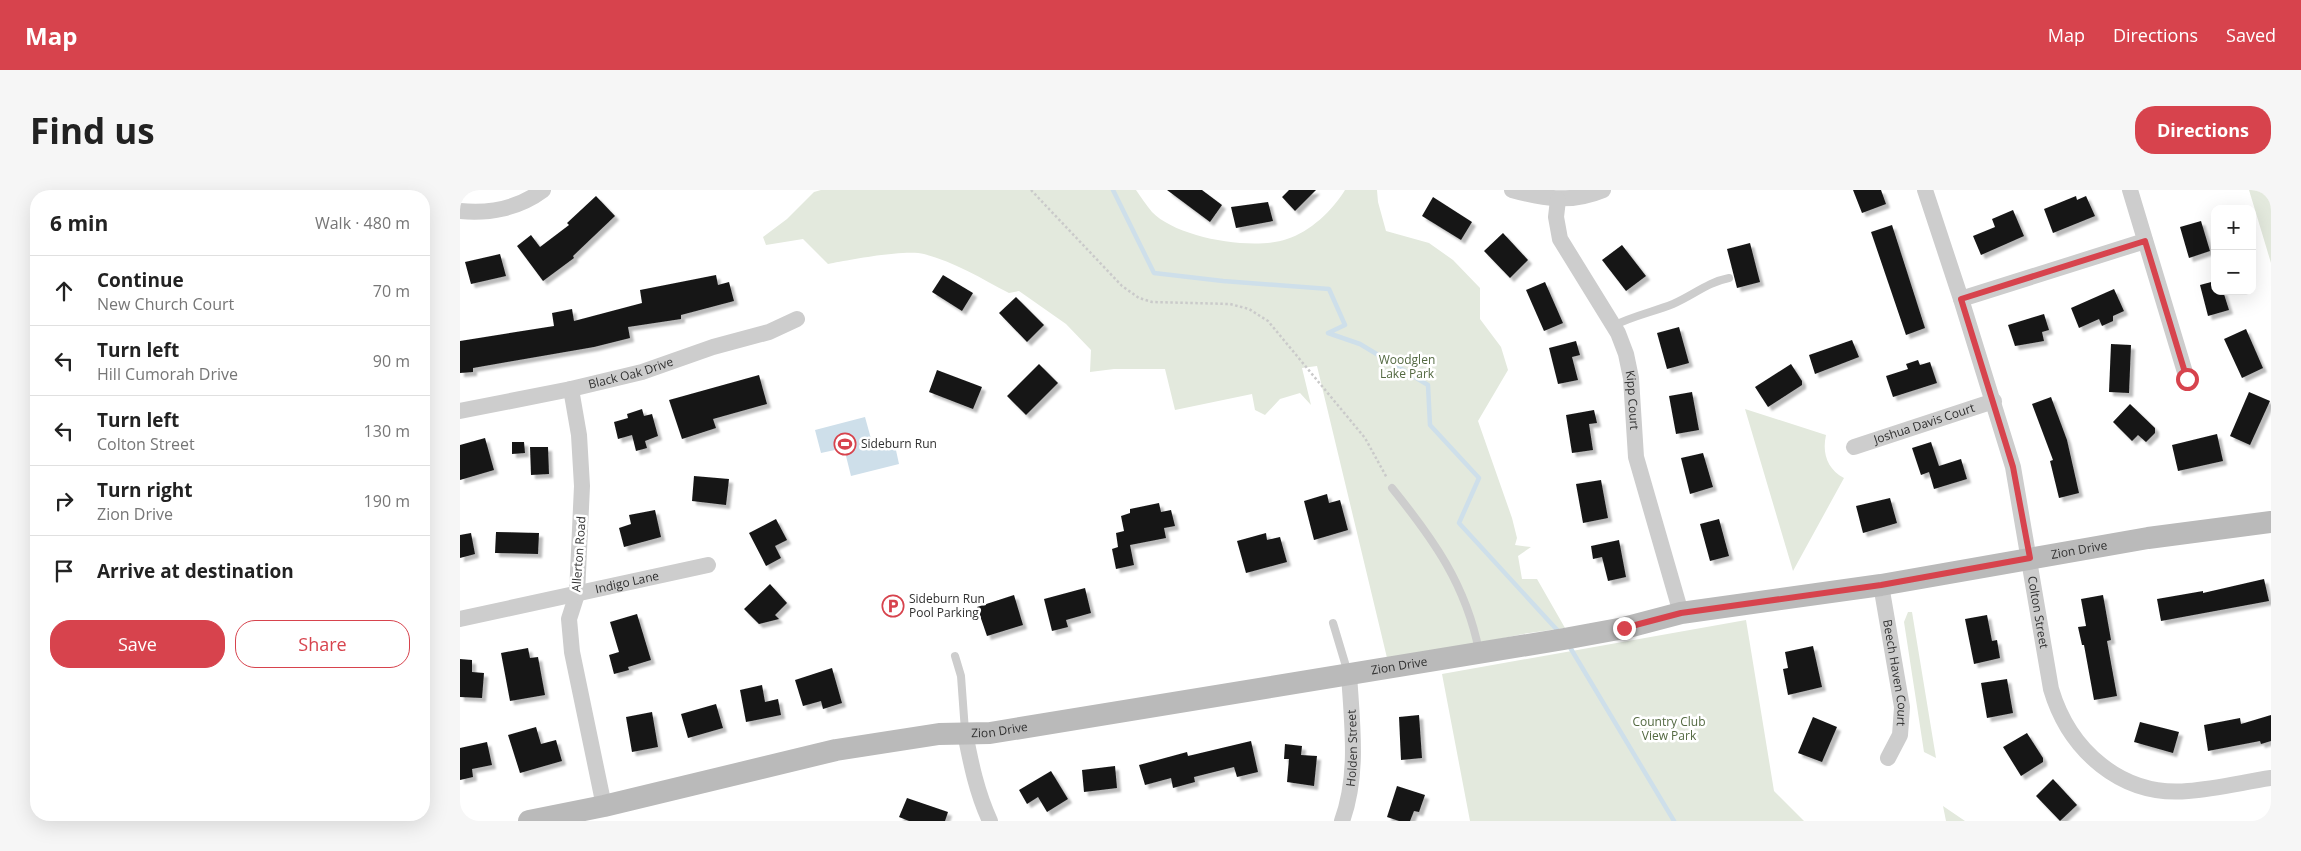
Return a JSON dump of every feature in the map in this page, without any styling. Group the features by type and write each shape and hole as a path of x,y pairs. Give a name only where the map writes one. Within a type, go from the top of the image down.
{"main road":[{"name":"Zion Drive","path":"535,820 605,809 836,750 939,734 990,733 1624,628 1681,613 1881,585 2148,538 2271,522"}],"street":[{"path":"460,211 489,212 520,204 543,190"},
{"path":"1512,190 1558,200 1589,196 1603,190"},
{"name":"Colton Street","path":"1924,190 1994,401 2013,467 2051,689 2056,706 2071,734 2092,758 2114,774 2140,786 2166,791 2188,792 2271,778"},
{"path":"2130,190 2187,379"},
{"name":"Kipp Court","path":"1558,200 1556,216 1560,239 1613,326 1626,354 1631,378 1636,457 1681,613"},
{"path":"1961,299 2145,241"},
{"name":"Black Oak Drive","path":"460,410 571,389 642,372 713,347 770,332 797,319"},
{"name":"Allerton Road","path":"571,389 579,435 582,486 577,594 569,619 572,652 605,809"},
{"name":"Joshua Davis Court","path":"1854,447 1994,401"},
{"name":"Indigo Lane","path":"460,619 708,565"},
{"name":"Beech Haven Court","path":"1881,585 1902,707 1900,735 1888,758"},
{"name":"Holden Street","path":"1342,821 1353,775 1354,739 1349,674"},
{"path":"965,734 977,786 990,821"}],"lane":[{"path":"1613,326 1629,318 1674,304 1716,281 1730,278"},
{"path":"1392,488 1419,521 1449,566 1473,621 1479,653"},
{"path":"1333,623 1349,674"},
{"path":"956,656 961,676 965,734"}],"path":[{"path":"1031,190 1122,286 1138,298 1152,302 1230,304 1249,309 1268,321 1364,438 1392,488"}],"green space":[{"name":"Woodglen Lake Park","path":"821,190 1136,190 1152,212 1179,229 1216,240 1255,244 1296,236 1320,219 1345,190 1377,190 1378,202 1386,231 1429,243 1453,260 1480,288 1480,319 1501,347 1508,370 1478,421 1512,518 1517,538 1515,545 1531,547 1518,556 1522,579 1537,579 1565,628 1523,634 1388,662 1317,366 1302,368 1311,405 1300,393 1280,399 1265,415 1255,410 1252,394 1175,410 1165,369 1114,369 1090,372 1091,350 1066,324 1019,291 1009,293 968,271 935,257 924,254 904,253 828,264 803,239 766,245 763,237 787,219 814,192"},
{"path":"2249,190 2271,190 2271,263 2256,213 2256,205 2254,205"},
{"path":"1745,409 1826,435 1825,454 1827,460 1833,470 1844,478 1793,571"},
{"path":"1908,612 1912,612 1936,758 1924,752 1904,622"},
{"name":"Country Club View Park","path":"1746,620 1774,791 1804,821 1470,821 1442,674"},
{"path":"1943,806 1965,821 1946,821"}],"water":[{"name":"Sideburn Run","path":"865,417 873,446 894,441 899,464 851,476 844,448 821,453 815,430"}],"building":[{"path":"1167,190 1202,190 1222,205 1210,222"},
{"path":"1289,190 1316,190 1295,211 1282,197"},
{"path":"1853,190 1881,190 1886,204 1862,213"},
{"path":"596,196 615,216 573,256 574,258 543,281 517,246 531,235 540,247 569,225 567,223"},
{"path":"2076,196 2077,200 2086,196 2095,216 2053,233 2044,209"},
{"path":"1433,197 1472,222 1461,240 1422,216"},
{"path":"1268,202 1273,221 1236,228 1231,207"},
{"path":"2013,210 2024,236 1981,255 1973,236 1995,227 1992,219"},
{"path":"2201,221 2210,251 2189,258 2180,227"},
{"path":"1892,225 1925,328 1906,335 1871,232"},
{"path":"1503,233 1528,260 1510,278 1484,251"},
{"path":"1750,243 1760,282 1737,288 1727,249"},
{"path":"1622,245 1646,276 1626,291 1602,260"},
{"path":"500,254 506,276 471,284 465,262"},
{"path":"716,275 718,285 729,282 734,301 681,315 681,319 628,327 630,338 594,347 473,368 473,372 460,373 460,341 554,326 552,313 572,309 574,321 642,303 640,290"},
{"path":"943,275 973,293 962,311 932,292"},
{"path":"1545,282 1563,323 1544,331 1526,290"},
{"path":"2211,282 2211,295 2224,295 2229,310 2208,316 2200,285"},
{"path":"2114,289 2124,311 2113,316 2113,321 2102,326 2099,319 2079,328 2071,308"},
{"path":"1016,297 1044,325 1027,342 999,313"},
{"path":"2044,314 2049,330 2042,332 2044,341 2015,346 2008,325"},
{"path":"1679,327 1689,363 1667,369 1657,333"},
{"path":"2246,329 2263,368 2242,378 2224,339"},
{"path":"1852,340 1859,357 1815,374 1809,355"},
{"path":"1576,341 1580,355 1572,357 1578,380 1558,384 1549,348"},
{"path":"2111,344 2131,345 2129,393 2109,392"},
{"path":"1918,360 1920,365 1930,362 1937,383 1893,397 1886,376 1908,369 1906,364"},
{"path":"1039,364 1058,383 1026,415 1007,396"},
{"path":"1791,364 1802,381 1802,385 1768,407 1755,387"},
{"path":"937,370 982,387 973,409 929,392"},
{"path":"759,375 767,404 713,419 716,428 682,439 669,400"},
{"path":"1692,392 1699,430 1676,434 1669,396"},
{"path":"2249,392 2270,401 2250,445 2230,436"},
{"path":"2051,397 2067,440 2079,493 2059,498 2050,461 2053,460 2032,404"},
{"path":"2130,404 2155,428 2155,433 2146,442 2138,435 2132,441 2113,422"},
{"path":"642,409 644,416 652,414 658,436 645,441 647,448 636,451 632,435 618,439 614,422 628,418 627,414"},
{"path":"1594,410 1597,423 1589,424 1593,450 1572,453 1566,415"},
{"path":"2217,434 2223,461 2178,471 2172,445"},
{"path":"485,438 494,470 460,480 460,445"},
{"path":"512,442 524,442 525,453 512,454"},
{"path":"1931,442 1939,466 1961,459 1967,479 1934,489 1929,472 1921,475 1912,448"},
{"path":"530,447 548,447 549,474 531,475"},
{"path":"1703,453 1713,487 1690,494 1681,458"},
{"path":"694,476 729,479 726,505 692,501"},
{"path":"1601,480 1608,518 1583,523 1576,484"},
{"path":"1327,494 1329,503 1340,500 1348,530 1314,540 1304,501"},
{"path":"1890,498 1897,523 1863,533 1856,506"},
{"path":"1159,503 1161,512 1171,510 1175,526 1164,528 1166,538 1130,545 1134,565 1116,569 1112,549 1118,547 1116,533 1124,531 1121,516 1130,513 1130,509"},
{"path":"655,510 661,537 624,547 619,528 631,524 629,515"},
{"path":"776,519 787,540 775,546 781,558 766,566 749,533"},
{"path":"1719,519 1729,556 1710,561 1700,524"},
{"path":"496,532 539,533 538,554 495,553"},
{"path":"471,533 475,554 460,558 460,535"},
{"path":"1266,533 1267,540 1280,537 1287,562 1246,573 1237,541"},
{"path":"1619,540 1626,577 1608,581 1602,557 1593,559 1591,546"},
{"path":"2264,579 2269,601 2161,621 2157,599 2203,591 2203,593"},
{"path":"770,584 787,603 775,615 779,619 759,624 744,609"},
{"path":"1085,588 1091,613 1066,620 1068,627 1052,631 1044,599"},
{"path":"1014,595 1023,625 987,636 977,607"},
{"path":"2103,595 2111,640 2107,641 2117,696 2094,700 2084,645 2082,645 2078,627 2086,626 2081,599"},
{"path":"637,614 651,660 628,667 629,670 614,674 609,655 619,652 610,622"},
{"path":"1987,615 1992,641 1997,640 2000,658 1974,664 1965,619"},
{"path":"1813,646 1822,687 1788,695 1783,669 1788,668 1785,652"},
{"path":"528,648 530,658 538,657 545,695 510,701 501,653"},
{"path":"460,659 472,660 472,672 484,673 482,698 460,697"},
{"path":"832,668 842,703 823,709 821,701 803,706 795,680"},
{"path":"2007,679 2013,713 1987,718 1981,683"},
{"path":"762,685 765,702 778,699 781,715 746,722 740,690"},
{"path":"716,704 723,728 688,738 681,714"},
{"path":"652,712 658,747 632,752 626,717"},
{"path":"1419,715 1422,758 1401,760 1399,717"},
{"path":"2271,715 2271,741 2261,744 2260,741 2208,751 2204,725 2240,718 2241,724"},
{"path":"1813,717 1837,727 1822,762 1798,753"},
{"path":"2140,722 2179,732 2173,753 2134,742"},
{"path":"536,727 541,744 556,740 562,761 520,773 508,735"},
{"path":"2027,733 2043,758 2043,762 2021,776 2003,747"},
{"path":"1251,741 1258,772 1237,777 1234,767 1194,777 1195,782 1173,788 1171,778 1145,785 1139,765 1187,752 1188,756"},
{"path":"487,742 492,765 472,769 473,777 460,780 460,748"},
{"path":"1285,744 1302,746 1301,755 1317,756 1314,786 1287,782 1289,759 1284,759"},
{"path":"1115,766 1117,788 1084,792 1082,770"},
{"path":"1051,771 1068,799 1047,812 1038,797 1027,804 1019,790"},
{"path":"2053,779 2077,805 2060,821 2036,796"},
{"path":"1397,786 1425,795 1419,812 1414,811 1410,821 1399,821 1387,817"},
{"path":"907,798 948,812 945,821 909,821 899,817"}],"waterway":[{"path":"1113,190 1154,273 1223,281 1329,289 1345,325 1328,333 1360,344 1428,385 1430,425 1479,478 1459,523 1559,632"},
{"path":"1568,644 1674,821"}],"place":[{"name":"Sideburn Run","path":"845,444"},
{"name":"Sideburn Run Pool Parking","path":"893,606"}],"route":[{"path":"1624,628 1681,613 1881,585 2030,558 2013,467 1961,299 2145,241 2187,379"}]}
